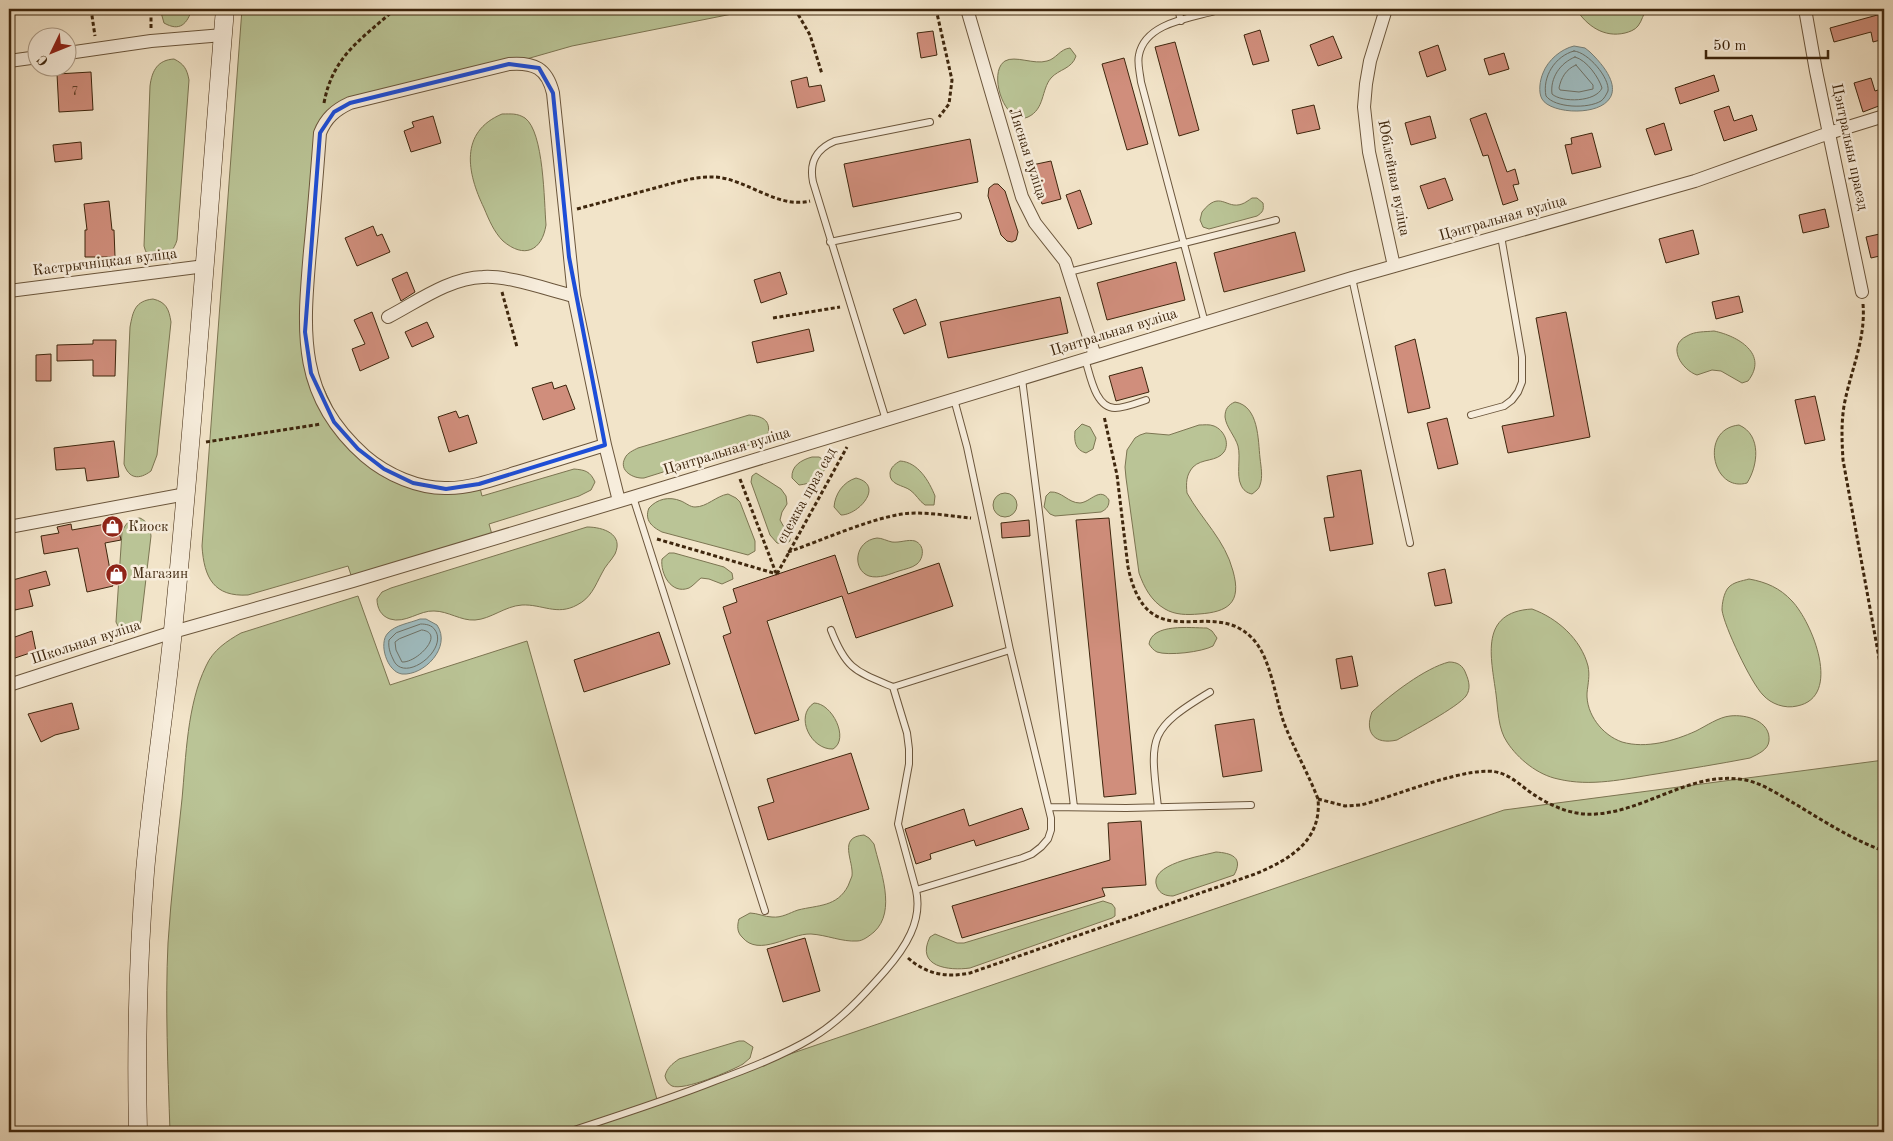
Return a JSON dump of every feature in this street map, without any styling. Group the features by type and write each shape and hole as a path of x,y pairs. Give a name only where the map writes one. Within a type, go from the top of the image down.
{"main road":[{"path":"138,1132 137,1022 145,874 173,632 186,494 206,266 225,9"}],"street":[{"name":"Лясная вуліца","path":"967,9 1022,197 1036,222 1060,253 1070,272 1090,358"},
{"name":"Юбілейная вуліца","path":"1386,9 1368,76 1364,108 1368,152 1394,266"},
{"name":"Цэнтральны праезд","path":"1805,9 1862,292"},
{"path":"78,52 151,41 222,35"},
{"path":"9,61 28,58"},
{"path":"605,445 479,484 446,488 413,483 384,469 358,449 334,422 317,391 311,374 305,332 320,134 328,118 334,112 350,104 509,64 530,64 539,68 546,76 554,93 574,296 605,445 619,501"},
{"name":"Цэнтральная вуліца","path":"353,581 1352,278 1695,181 1829,133 1884,116"},
{"name":"Кастрычніцкая вуліца","path":"9,291 206,266"},
{"path":"388,317 458,281 471,278 498,277 574,296"},
{"path":"9,526 186,494"},
{"name":"Школьная вуліца","path":"9,685 173,632 353,581"}],"lane":[{"path":"1178,9 1181,21"},
{"path":"1205,323 1139,68 1139,55 1143,45 1151,35 1161,28 1215,11"},
{"path":"886,420 817,199 811,172 812,162 816,153 825,145 845,138 930,122"},
{"path":"830,242 958,216"},
{"path":"1070,272 1276,220"},
{"path":"1471,415 1504,406 1518,392 1522,382 1522,357 1502,236"},
{"path":"1352,278 1410,543"},
{"path":"1090,358 1098,396 1105,405 1118,408 1146,400"},
{"path":"1022,379 1074,807"},
{"path":"916,890 1032,854 1048,840 1052,818 1010,650 954,399"},
{"path":"633,497 765,911"},
{"path":"831,630 839,650 853,668 862,674 893,687 1010,650"},
{"path":"568,1132 658,1103 755,1066 818,1034 859,999 900,952 917,918 918,900 898,824 909,764 909,750 907,733 893,687"},
{"path":"1158,807 1153,759 1153,747 1157,735 1174,716 1210,692"},
{"path":"1049,807 1251,805"}],"path":[{"path":"91,9 96,49"},
{"path":"320,134 327,90 336,66 354,45 396,9"},
{"path":"795,9 810,35 822,74"},
{"path":"930,122 944,113 952,93 952,80 936,9"},
{"path":"565,212 679,182 713,177 728,178 781,200 794,203 817,199"},
{"path":"498,277 517,347"},
{"path":"1862,292 1864,314 1862,334 1844,407 1841,433 1843,460 1884,685"},
{"path":"773,318 850,306"},
{"path":"190,444 334,422"},
{"name":"сцежка праз сад","path":"777,574 857,429"},
{"path":"735,466 777,574"},
{"path":"788,552 877,520 902,514 982,519"},
{"path":"646,536 777,574"},
{"path":"1318,799 1331,804 1345,806 1361,805 1463,773 1482,770 1500,772 1560,809 1578,814 1596,814 1618,810 1695,784 1719,778 1740,779 1760,785 1838,830 1867,845 1884,851"}],"highlighted area":[{"path":"509,64 539,68 553,93 569,257 605,445 479,484 446,489 413,483 384,469 358,449 334,422 311,373 305,332 320,133 334,112 350,103"}],"green space":[{"path":"160,9 192,9 188,19 182,25 174,27 164,23"},
{"path":"242,9 757,9 572,46 509,64 350,103 323,125 307,353 346,436 413,483 479,484 482,496 574,469 591,475 595,482 591,490 579,496 489,524 493,538 353,581 348,566 248,595 227,593 213,583 205,567 202,546"},
{"path":"1576,9 1647,9 1634,30 1610,34 1597,29 1585,21"},
{"path":"1070,48 1076,56 1072,64 1051,78 1040,104 1033,114 1020,118 1012,114 1001,97 998,86 1000,67 1005,61 1014,59 1036,62 1047,61 1063,50"},
{"path":"174,59 184,67 189,80 177,240 171,252 156,260 147,254 144,246 150,86 152,75 157,67 164,61"},
{"path":"502,114 517,115 525,118 536,137 542,168 546,225 541,241 531,250 518,250 511,247 494,230 478,195 471,168 473,142 479,131 488,122"},
{"path":"1252,198 1257,198 1263,203 1263,211 1257,216 1209,229 1203,227 1200,220 1202,212 1208,205 1218,201 1232,205 1243,204"},
{"path":"153,299 161,302 166,307 171,322 157,455 151,471 139,477 129,473 124,464 130,327 136,308 142,302"},
{"path":"1714,331 1723,333 1741,342 1753,355 1755,362 1754,371 1748,381 1742,383 1721,371 1712,370 1697,375 1682,363 1677,351 1681,340 1693,333"},
{"path":"1235,402 1249,410 1258,433 1261,482 1259,488 1252,494 1242,487 1238,446 1225,417 1227,408"},
{"path":"749,415 762,418 767,422 769,429 768,434 753,444 644,478 632,476 625,470 623,463 626,456 638,448"},
{"path":"1082,424 1090,427 1096,438 1093,449 1086,453 1077,447 1075,442 1075,431"},
{"path":"1199,425 1210,425 1221,430 1225,437 1226,448 1221,455 1193,467 1187,479 1187,493 1225,550 1233,571 1236,591 1230,604 1218,611 1181,614 1160,606 1149,593 1139,573 1125,467 1127,450 1135,438 1140,435 1146,433 1169,435"},
{"path":"1739,425 1752,436 1756,451 1754,468 1747,483 1735,484 1725,479 1719,470 1715,459 1715,448 1718,437 1726,429"},
{"path":"812,457 819,457 824,460 826,467 815,480 799,485 792,478 793,470 801,462"},
{"path":"900,461 912,465 922,473 930,484 935,496 934,505 925,505 914,493 892,480 890,477 891,469"},
{"path":"756,473 781,489 786,496 787,504 780,520 790,538 790,541 785,544 777,543 770,535 751,482 752,476"},
{"path":"856,478 864,482 868,487 869,493 855,510 841,515 834,507 836,498 840,489 847,482"},
{"path":"1050,492 1058,493 1080,503 1102,494 1109,500 1109,504 1101,512 1055,516 1050,514 1044,507 1046,496"},
{"path":"1005,493 1014,496 1017,505 1014,514 1005,517 996,514 993,505 996,496"},
{"path":"728,494 740,502 755,541 755,551 748,555 662,532 655,528 648,520 649,508 659,501 677,499 691,506 699,507"},
{"path":"140,518 148,525 151,536 141,621 135,631 124,632 116,622 122,532 128,522"},
{"path":"587,527 599,528 610,533 617,541 617,547 615,554 589,595 582,602 570,608 556,610 522,605 475,620 429,611 396,620 384,616 378,606 377,599 382,592 391,588"},
{"path":"877,538 892,542 915,541 921,545 921,558 917,564 888,575 881,577 869,576 860,568 858,556 864,544 869,540"},
{"path":"669,553 724,567 732,573 733,579 722,584 701,578 689,588 683,589 672,586 665,576 662,565 662,559"},
{"path":"1749,579 1772,586 1783,592 1800,611 1808,625 1819,658 1821,674 1818,689 1811,700 1797,706 1788,707 1770,701 1758,689 1745,667 1722,610 1725,593 1728,588 1732,584"},
{"path":"358,596 390,685 527,641 658,1103 755,1066 1504,810 1884,760 1884,1132 170,1132 167,1014 168,943 188,731 200,681 212,655 241,633"},
{"path":"1532,609 1559,624 1574,638 1580,647 1589,670 1587,701 1589,709 1602,729 1615,739 1641,745 1660,743 1687,735 1721,718 1743,716 1756,720 1766,728 1769,734 1767,747 1750,758 1607,781 1570,781 1551,777 1536,770 1517,754 1504,737 1498,712 1491,652 1492,639 1496,627 1503,618 1515,612"},
{"path":"1173,628 1207,628 1217,638 1213,646 1201,650 1162,653 1156,651 1149,644 1152,637 1164,630"},
{"path":"1449,662 1457,663 1461,666 1468,679 1469,691 1461,701 1397,740 1383,741 1373,736 1369,726 1372,712 1398,690 1419,676"},
{"path":"814,703 827,709 837,722 840,738 838,744 833,749 825,748 818,744 812,738 805,724 805,716 808,709"},
{"path":"864,835 874,844 885,890 885,913 881,923 874,932 859,941 811,934 766,945 749,943 740,935 738,929 739,919 750,913 779,917 798,910 833,902 838,898 844,893 852,876 849,851 851,840"},
{"path":"1216,852 1227,853 1237,860 1237,869 1234,875 1173,896 1168,896 1158,889 1156,879 1160,872 1178,862"},
{"path":"1103,901 1112,904 1115,908 1115,916 1112,918 970,968 953,969 936,965 927,955 930,937 935,934 957,943 964,943"},
{"path":"744,1041 753,1047 750,1058 743,1064 686,1086 678,1087 669,1084 665,1076 667,1071 679,1059"}],"water":[{"path":"1574,46 1585,48 1590,52 1608,74 1612,90 1607,101 1596,108 1580,111 1564,110 1550,106 1542,99 1540,90 1541,79 1548,64 1560,52"},
{"path":"420,619 426,619 437,625 441,634 441,642 438,651 427,665 419,670 402,674 397,672 388,663 384,650 385,638 395,628"}],"building":[{"path":"1881,14 1884,39 1873,42 1871,32 1834,42 1830,28"},
{"path":"1260,30 1269,61 1253,65 1244,35"},
{"path":"933,31 937,55 921,58 917,33"},
{"path":"1333,36 1342,58 1318,66 1310,45"},
{"path":"1175,42 1199,130 1179,136 1155,47"},
{"path":"1438,45 1446,70 1427,77 1419,52"},
{"path":"1504,53 1509,69 1489,75 1484,59"},
{"path":"1124,58 1148,144 1127,150 1102,64"},
{"path":"91,72 93,110 59,112 57,78 78,78 78,73"},
{"path":"1714,75 1719,91 1680,104 1675,88"},
{"path":"807,77 809,87 821,85 825,101 797,108 791,81"},
{"path":"1871,78 1875,91 1884,88 1884,104 1863,112 1854,83"},
{"path":"1314,105 1320,129 1297,134 1292,110"},
{"path":"1729,106 1734,121 1752,115 1757,130 1724,141 1714,111"},
{"path":"1486,113 1507,172 1515,169 1519,184 1513,185 1518,200 1503,205 1488,155 1483,156 1470,119"},
{"path":"433,116 441,143 411,152 404,131 414,127 412,122"},
{"path":"1430,116 1436,138 1411,145 1405,123"},
{"path":"1664,123 1672,150 1655,155 1646,129"},
{"path":"1592,133 1601,167 1572,174 1565,145 1572,144 1571,138"},
{"path":"970,139 978,182 853,207 844,164"},
{"path":"81,142 82,159 55,162 53,145"},
{"path":"1051,161 1061,199 1042,204 1032,165"},
{"path":"1445,178 1453,200 1428,209 1420,186"},
{"path":"994,184 998,184 1005,191 1018,232 1016,240 1012,242 1007,241 1001,235 988,196 989,188"},
{"path":"1080,190 1092,224 1078,229 1066,195"},
{"path":"109,201 112,230 114,230 115,257 85,257 85,230 87,230 84,204"},
{"path":"1825,209 1829,227 1803,233 1799,215"},
{"path":"373,226 377,236 382,234 390,252 357,266 345,238"},
{"path":"1693,230 1699,254 1666,263 1659,239"},
{"path":"1295,232 1305,271 1224,292 1214,253"},
{"path":"1884,233 1884,255 1871,258 1866,237"},
{"path":"1176,262 1185,300 1107,320 1097,283"},
{"path":"407,272 415,292 401,301 392,279"},
{"path":"780,272 787,294 761,303 754,280"},
{"path":"1739,296 1743,312 1716,319 1712,302"},
{"path":"1060,297 1068,333 948,358 940,322"},
{"path":"916,299 926,325 904,334 893,309"},
{"path":"372,312 389,358 360,371 352,349 365,344 354,320"},
{"path":"1566,312 1590,437 1508,453 1502,426 1554,416 1536,318"},
{"path":"427,322 434,337 412,347 405,332"},
{"path":"809,329 814,351 757,363 752,342"},
{"path":"1415,339 1430,408 1408,413 1395,346"},
{"path":"93,340 116,340 115,376 93,376 93,360 57,361 57,345 93,344"},
{"path":"51,354 51,381 36,381 36,355"},
{"path":"1142,367 1149,392 1116,401 1109,376"},
{"path":"552,382 554,389 566,385 575,409 543,420 532,388"},
{"path":"1815,396 1825,440 1805,444 1795,400"},
{"path":"456,411 459,418 468,415 477,443 449,452 438,417"},
{"path":"1447,418 1458,464 1438,469 1427,423"},
{"path":"114,441 119,477 87,481 85,468 56,470 54,448"},
{"path":"1361,470 1373,544 1330,551 1324,518 1334,517 1327,476"},
{"path":"1109,518 1136,794 1104,797 1076,520"},
{"path":"1029,520 1030,536 1002,538 1001,523"},
{"path":"117,522 121,540 105,543 113,586 87,592 78,548 44,554 41,536 59,533 57,527 71,524 72,530"},
{"path":"835,555 848,594 939,563 953,606 856,638 842,596 767,621 799,720 755,734 723,636 731,633 723,607 737,602 733,589"},
{"path":"1445,569 1452,603 1435,606 1428,573"},
{"path":"46,571 50,585 29,590 33,606 15,610 11,594 9,595 9,581"},
{"path":"32,631 36,651 9,660 9,639"},
{"path":"659,632 670,664 584,692 574,660"},
{"path":"1352,656 1358,686 1341,689 1336,659"},
{"path":"72,703 79,729 55,735 41,742 28,714"},
{"path":"1254,719 1262,771 1223,777 1215,725"},
{"path":"851,753 869,809 768,840 758,807 774,802 767,779"},
{"path":"1022,808 1029,829 976,846 974,840 930,854 931,859 916,864 905,829 964,809 969,826"},
{"path":"1141,821 1146,885 1102,888 1105,896 962,938 952,906 1110,860 1108,823"},
{"path":"805,938 820,991 783,1002 767,949"}],"place":[{"name":"Киоск","path":"112,527"},
{"name":"Магазин","path":"116,574"}]}
